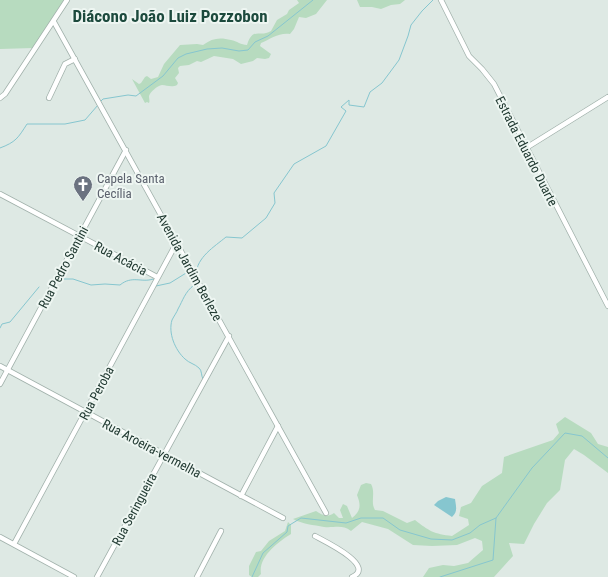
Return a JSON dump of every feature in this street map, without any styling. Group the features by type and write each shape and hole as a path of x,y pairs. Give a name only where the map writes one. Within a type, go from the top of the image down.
{"street":[{"path":"0,98 5,94 54,22 67,0"},
{"name":"Estrada Eduardo Duarte","path":"441,0 470,56 494,84 608,306"},
{"name":"Avenida Jardim Berleze","path":"54,22 326,513"},
{"path":"49,98 65,64 75,59"},
{"path":"526,148 608,97"},
{"name":"Rua Pedro Santini","path":"0,384 126,150"},
{"name":"Rua Acácia","path":"0,195 157,277"},
{"name":"Rua Peroba","path":"14,544 177,242"},
{"name":"Rua Seringueira","path":"97,577 163,454 229,336"},
{"name":"Rua Aroeira-vermelha","path":"0,366 283,518"},
{"path":"241,496 278,426"},
{"path":"197,577 221,531"},
{"path":"315,536 349,555 359,566 360,571 352,577"},
{"path":"0,537 74,577"}],"green space":[{"path":"0,0 64,0 33,48 0,49"},
{"path":"297,0 327,0 316,14 306,18 299,17 290,34 279,35 261,43 260,46 271,54 269,58 257,58 253,61 241,64 233,59 214,56 201,62 197,61 189,65 180,66 178,68 179,73 175,78 178,83 177,85 162,85 158,87 150,94 149,103 145,103 132,79 139,84 147,76 151,79 158,77 164,64 180,45 203,45 220,38 247,45 249,39 254,34 267,33 271,31 277,20 287,14 289,10 299,3"},
{"path":"357,0 405,0 400,4 391,5 381,9 360,7"},
{"path":"565,417 591,433 598,444 608,447 608,473 574,449 565,460 560,490 547,503 524,544 509,543 513,556 494,577 423,577 429,568 468,563 483,550 482,541 475,538 457,545 413,545 388,529 362,522 351,531 345,528 324,527 293,519 316,511 327,516 334,513 339,518 343,518 340,510 343,504 347,506 352,518 359,510 357,495 361,485 366,483 371,484 372,487 373,504 375,510 383,511 407,523 415,520 432,531 452,536 469,525 468,519 459,516 461,507 471,503 482,486 502,473 504,457 553,440 559,433 556,424"},
{"path":"288,522 291,525 291,534 280,541 266,556 261,568 261,574 258,577 252,577 249,575 249,566 256,552 261,551 269,541 285,531"}],"water":[{"path":"446,497 455,499 456,511 452,517 434,505"}],"waterway":[{"path":"100,102 103,99 128,95 136,96 163,76 178,58 186,54 207,49 222,48 239,51 248,50 255,42 268,36 313,0"},
{"path":"196,274 199,262 216,245 226,237 242,238 266,218 275,203 274,193 294,164 326,146 346,111 341,107 349,100 349,105 364,107 370,92 382,83 399,60 411,25 433,0"},
{"path":"0,148 10,144 16,139 27,124 65,124 85,120 98,105"},
{"path":"156,286 170,283 191,270"},
{"path":"60,279 73,279 91,285 120,285 129,280 153,279 154,281"},
{"path":"195,279 192,281 194,285 186,293 172,320 171,330 173,341 178,351 187,360 200,369 203,379"},
{"path":"0,328 2,324 10,322 39,287"},
{"path":"440,577 493,560 496,518 532,468 565,433 582,436 608,458"},
{"path":"252,577 263,553 287,532 288,526 301,518 346,523 361,518 383,518 400,530 431,539 452,540 470,533 480,525 496,518"}],"place":[{"name":"Capela Santa Cecília","path":"83,202"}],"district":[{"name":"Diácono João Luiz Pozzobon","path":"170,16"}]}
